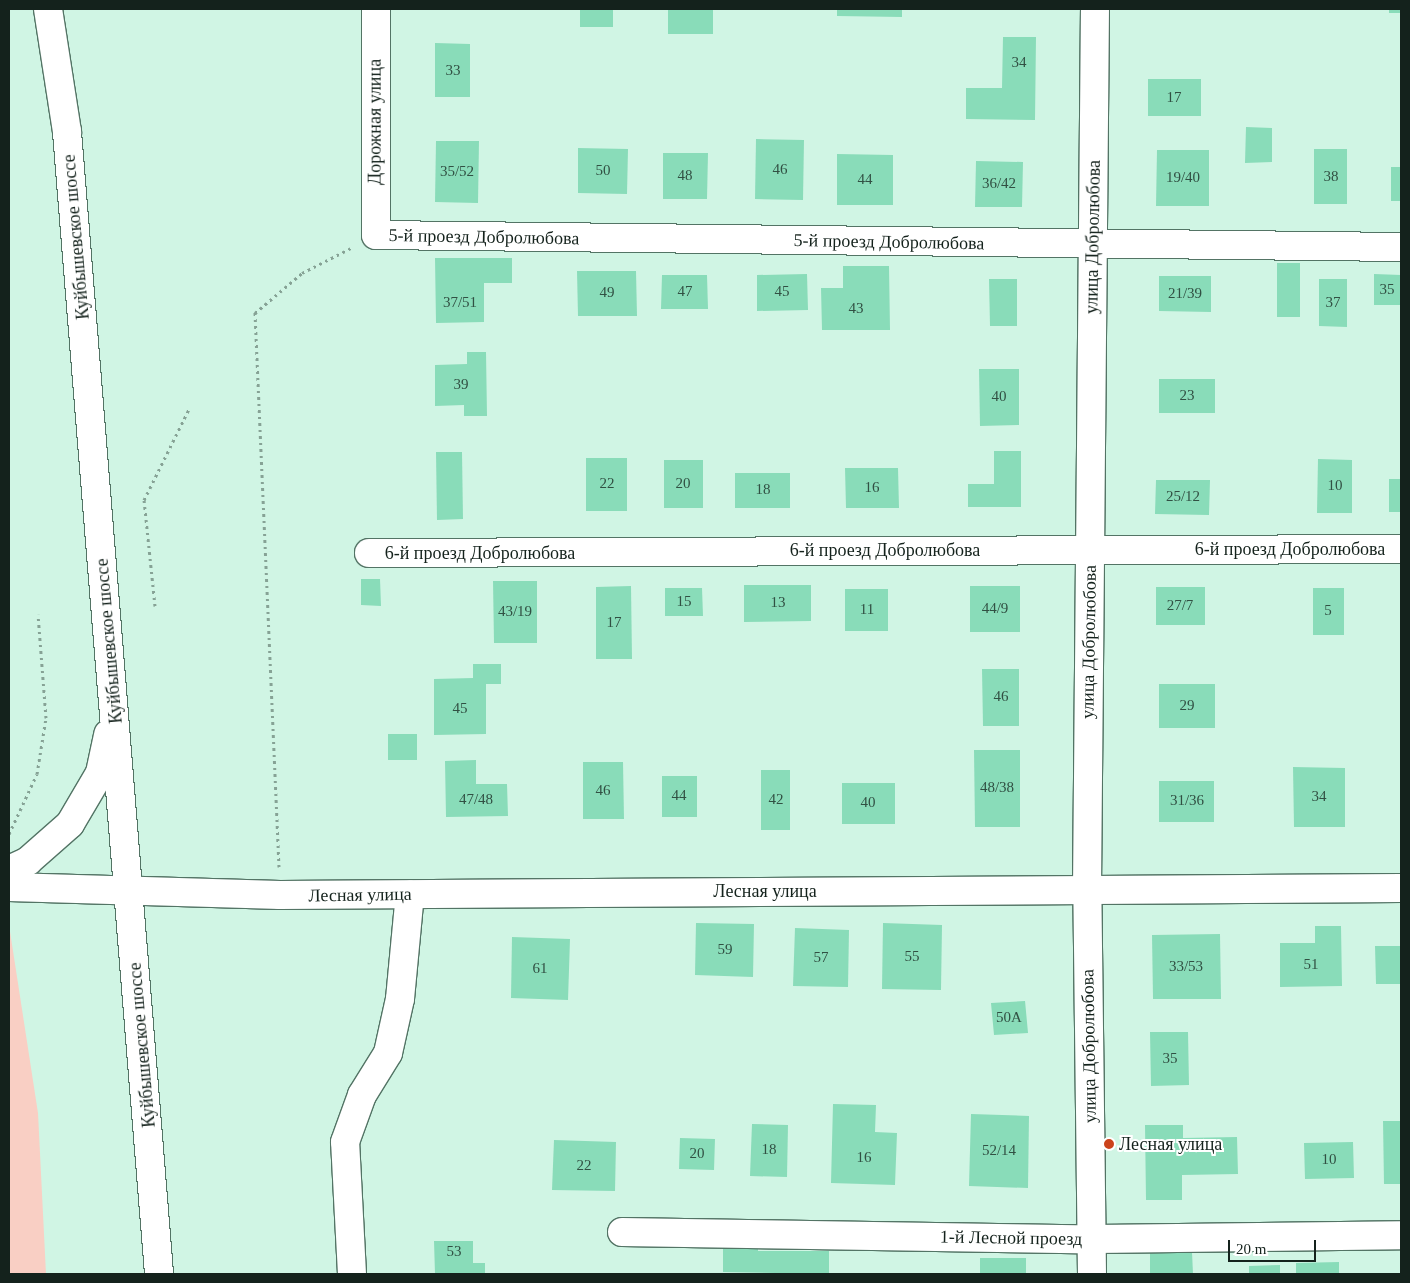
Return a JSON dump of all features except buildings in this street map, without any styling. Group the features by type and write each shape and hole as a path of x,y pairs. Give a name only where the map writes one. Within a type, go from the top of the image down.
{"main road":[{"name":"Куйбышевское шоссе","path":"48,9 67,132 159,1274"},
{"name":"Дорожная улица","path":"376,9 376,235"},
{"name":"улица Добролюбова","path":"1092,1274 1087,888 1095,9"},
{"name":"5-й проезд Добролюбова","path":"376,235 1401,247"},
{"name":"6-й проезд Добролюбова","path":"369,553 1401,549"},
{"path":"9,870 28,861 70,824 100,773 114,706"},
{"name":"Лесная улица","path":"9,887 129,894 280,895 1087,888 1401,888"},
{"path":"352,1274 345,1142 362,1095 388,1053 400,999 410,894"},
{"name":"1-й Лесной проезд","path":"622,1232 1092,1239 1401,1235"}],"path":[{"path":"280,895 255,313 302,273 376,235"},
{"path":"155,606 144,500 189,409"},
{"path":"9,834 37,774 46,718 38,614"}],"shaded area":[{"path":"9,925 38,1113 46,1274 9,1274"}],"place":[{"name":"Лесная улица","path":"1109,1144"}]}
